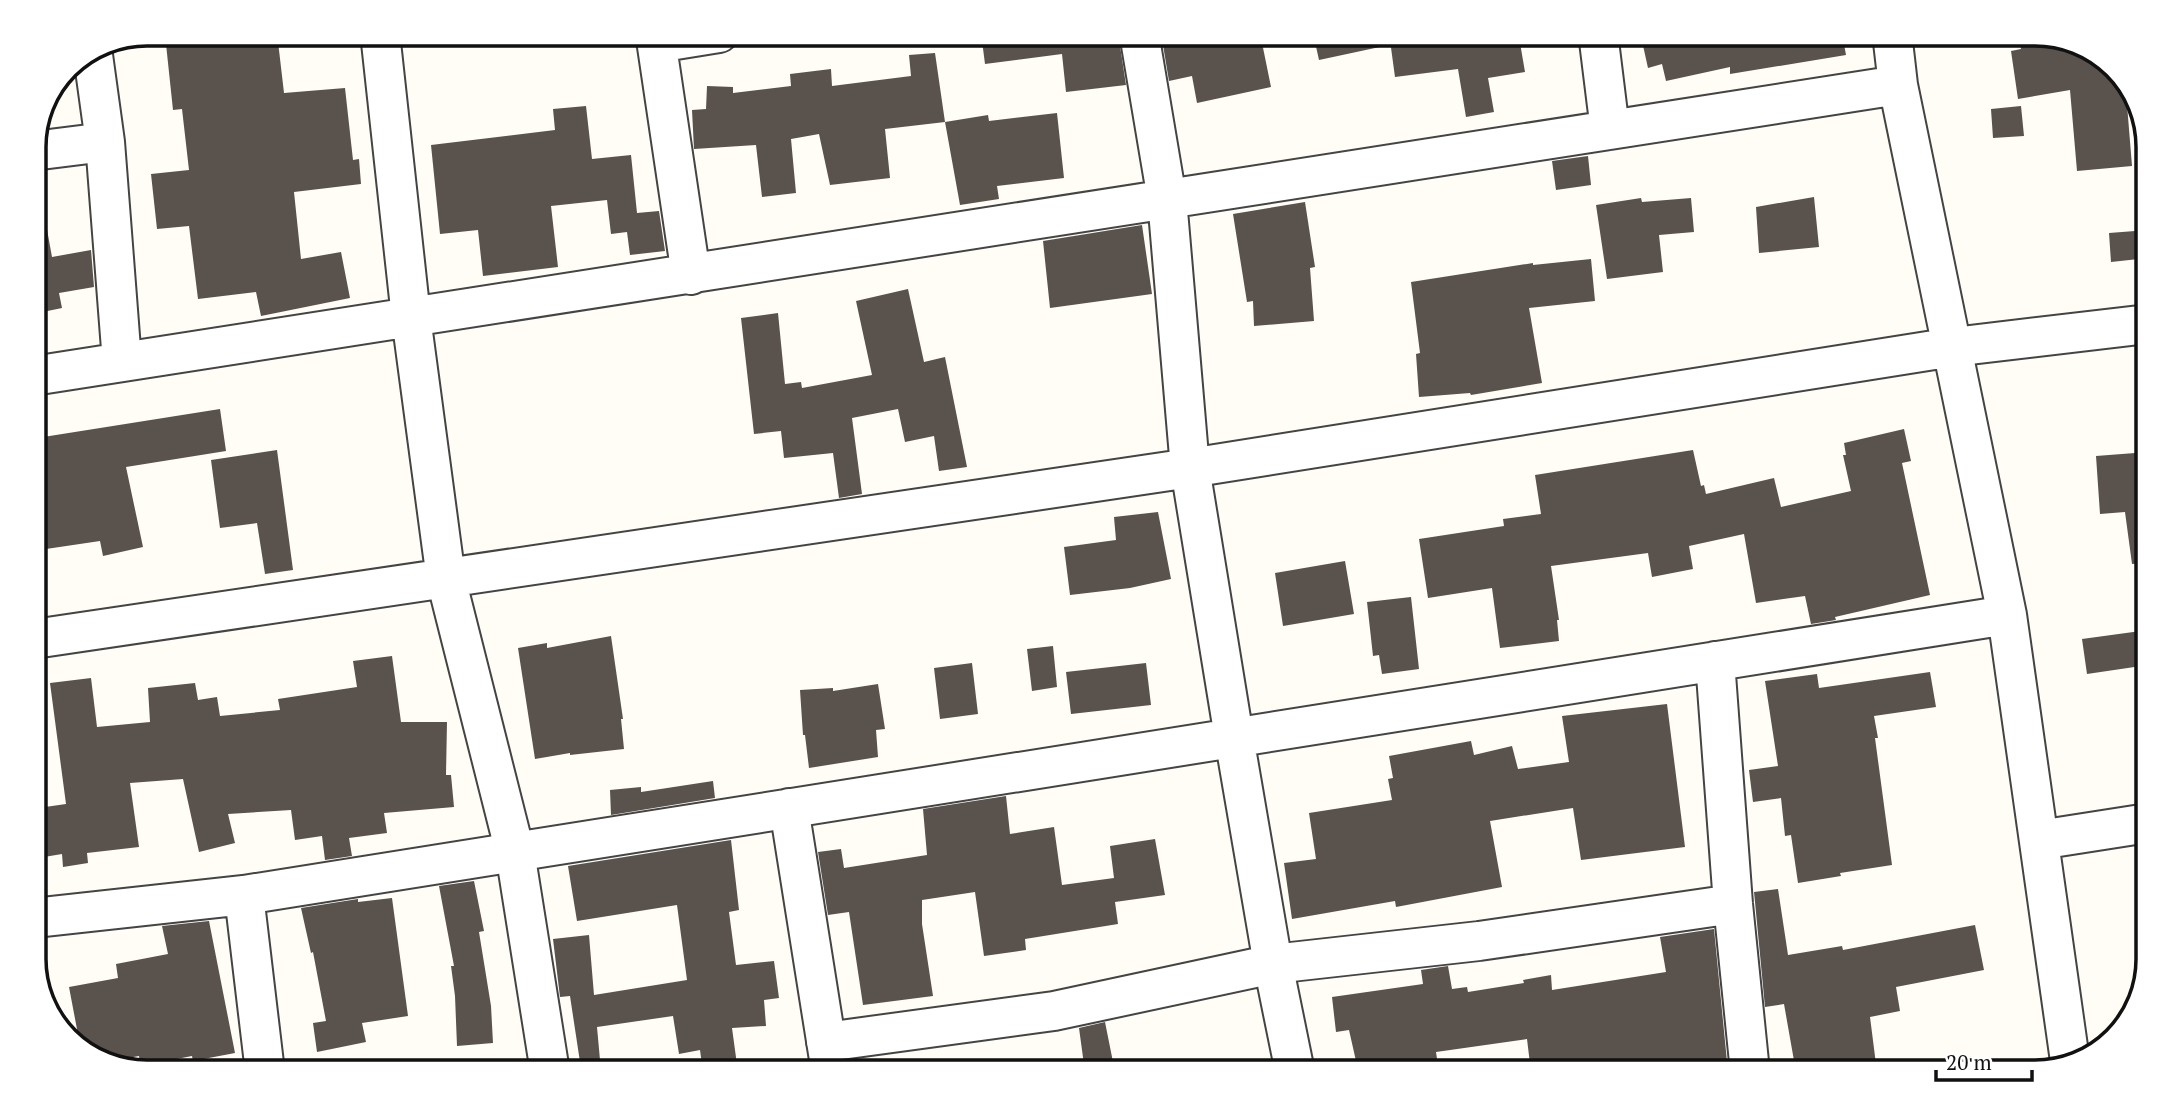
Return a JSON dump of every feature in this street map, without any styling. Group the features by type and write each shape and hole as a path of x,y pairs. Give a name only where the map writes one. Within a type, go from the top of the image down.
{"street":[{"path":"381,46 411,317 446,579 515,852 548,1060"},
{"path":"657,46 691,275"},
{"path":"1141,46 1167,199 1190,468 1273,964 1293,1060"},
{"path":"1600,46 1610,130"},
{"path":"1894,46 1898,85 2007,615 2069,1053"},
{"path":"94,61 105,142 122,362"},
{"path":"46,374 1898,85"},
{"path":"46,149 105,142"},
{"path":"46,637 1190,468 1953,347 2135,326"},
{"path":"46,917 244,895 2007,615"},
{"path":"1715,661 1733,904 1749,1060"},
{"path":"789,808 829,1057 1273,964 1479,941 1733,904"},
{"path":"2039,840 2136,825"},
{"path":"244,895 264,1060"}],"building":[{"path":"166,46 279,46 284,93 345,88 353,160 359,159 361,184 294,192 301,259 341,252 350,298 261,316 256,292 198,299 189,226 157,229 151,174 189,170 182,109 173,110"},
{"path":"983,46 1120,46 1126,85 1066,92 1062,54 985,64"},
{"path":"1163,46 1263,46 1271,87 1197,103 1192,76 1169,81"},
{"path":"1316,46 1384,46 1319,60"},
{"path":"1391,46 1521,46 1525,72 1488,78 1494,112 1466,117 1458,69 1395,77"},
{"path":"1643,46 1844,46 1846,55 1730,74 1730,67 1666,81 1662,64 1648,68"},
{"path":"2020,46 2034,46 2067,51 2090,63 2110,80 2127,107 2132,166 2077,171 2070,90 2018,99 2011,51 2021,49"},
{"path":"935,53 945,122 885,129 890,178 830,185 819,134 791,139 796,193 762,197 756,145 694,149 692,110 706,109 707,86 733,87 733,93 791,86 790,74 831,69 832,86 911,76 909,55"},
{"path":"586,106 592,159 631,155 637,213 659,211 665,251 630,255 627,232 611,234 607,200 551,206 558,267 483,276 478,230 440,234 431,145 555,130 553,109"},
{"path":"2021,106 2024,136 1993,138 1991,109"},
{"path":"1057,113 1064,178 997,186 999,199 960,205 945,122 988,115 989,121"},
{"path":"1588,156 1591,185 1556,190 1552,161"},
{"path":"1814,197 1819,247 1759,253 1756,207"},
{"path":"1641,198 1642,202 1691,198 1694,232 1659,235 1663,272 1607,279 1596,205"},
{"path":"1305,202 1315,267 1310,268 1314,321 1254,326 1253,301 1247,302 1233,214"},
{"path":"46,224 52,257 91,250 94,287 59,293 62,308 46,311"},
{"path":"1142,225 1152,294 1050,308 1043,241"},
{"path":"2135,231 2135,259 2111,262 2109,233"},
{"path":"1591,259 1595,301 1529,308 1542,383 1471,395 1419,397 1416,354 1420,353 1411,282 1533,263"},
{"path":"908,289 924,362 945,357 967,467 939,471 934,436 905,442 898,409 852,418 862,494 839,498 833,453 784,458 781,431 754,434 741,318 778,313 785,384 801,382 802,388 872,375 856,301"},
{"path":"220,409 226,451 126,467 143,547 103,556 100,541 46,549 46,437"},
{"path":"1904,429 1911,461 1902,463 1930,595 1811,624 1805,596 1756,603 1744,534 1689,546 1693,569 1652,577 1648,553 1551,566 1559,620 1559,641 1500,648 1492,588 1428,598 1419,539 1504,526 1503,519 1541,514 1535,475 1693,450 1701,486 1704,485 1706,494 1774,478 1781,507 1851,491 1843,455 1846,455 1844,443"},
{"path":"277,450 293,570 265,574 257,523 220,528 211,460"},
{"path":"2135,453 2136,564 2132,564 2125,512 2100,514 2096,456"},
{"path":"1158,512 1171,579 1130,588 1070,595 1064,547 1116,540 1114,517"},
{"path":"1345,561 1354,614 1283,626 1275,573"},
{"path":"1411,597 1419,669 1382,674 1379,655 1373,656 1367,602"},
{"path":"2136,632 2136,667 2087,674 2082,639"},
{"path":"611,636 623,719 624,749 535,759 518,648 547,643 547,648"},
{"path":"1053,646 1057,687 1032,691 1027,649"},
{"path":"392,656 401,722 447,722 446,775 451,775 454,807 384,813 387,833 349,838 352,856 325,860 322,836 295,840 291,810 228,814 235,843 199,852 183,779 130,783 139,847 87,853 88,863 63,867 62,854 46,857 46,807 66,804 50,683 91,678 97,727 150,722 148,688 195,683 198,700 217,697 220,716 280,710 278,699 357,687 353,661"},
{"path":"972,663 978,714 940,719 934,668"},
{"path":"1146,663 1151,705 1071,714 1066,672"},
{"path":"1930,672 1936,707 1874,716 1892,865 1798,883 1791,835 1785,836 1781,798 1753,802 1749,770 1778,766 1765,681 1817,674 1819,688"},
{"path":"878,684 885,729 876,730 878,757 809,768 803,735 800,690 833,688 833,691"},
{"path":"1667,704 1685,847 1581,860 1573,808 1490,821 1502,887 1396,907 1395,901 1292,919 1284,863 1316,859 1309,813 1392,800 1388,779 1393,778 1389,756 1471,741 1474,755 1512,746 1518,769 1569,762 1562,716"},
{"path":"713,781 715,798 611,815 610,790 641,787 641,792"},
{"path":"1006,796 1010,834 1054,827 1062,885 1114,878 1110,846 1155,839 1165,895 1115,902 1118,924 1025,939 1026,950 984,956 975,892 922,900 922,924 933,996 863,1005 849,912 828,915 818,852 841,849 844,868 927,855 923,809"},
{"path":"731,840 739,910 729,912 736,965 774,961 779,998 764,1000 766,1026 732,1028 736,1060 701,1060 700,1050 679,1054 673,1016 597,1027 600,1060 580,1060 570,996 560,997 553,939 589,935 594,995 687,980 677,905 577,921 568,866"},
{"path":"474,881 484,931 479,932 491,1006 493,1043 457,1046 451,966 454,966 439,886"},
{"path":"1778,889 1788,955 1842,946 1843,950 1975,925 1984,970 1896,987 1900,1011 1870,1017 1875,1060 1794,1060 1784,1004 1765,1007 1754,892"},
{"path":"392,898 408,1016 362,1023 366,1042 317,1052 313,1023 326,1021 313,952 311,953 301,908 358,899 358,902"},
{"path":"209,921 235,1053 198,1060 193,1060 192,1056 172,1060 140,1059 139,1056 129,1058 102,1049 77,1031 69,987 118,978 116,964 168,954 162,926"},
{"path":"1714,929 1727,1060 1530,1060 1527,1039 1436,1052 1437,1060 1356,1060 1349,1030 1336,1032 1332,997 1423,984 1421,970 1448,966 1452,989 1467,987 1468,992 1524,983 1523,980 1551,975 1552,990 1666,972 1660,937"},
{"path":"1105,1022 1113,1060 1083,1060 1079,1028"}]}
